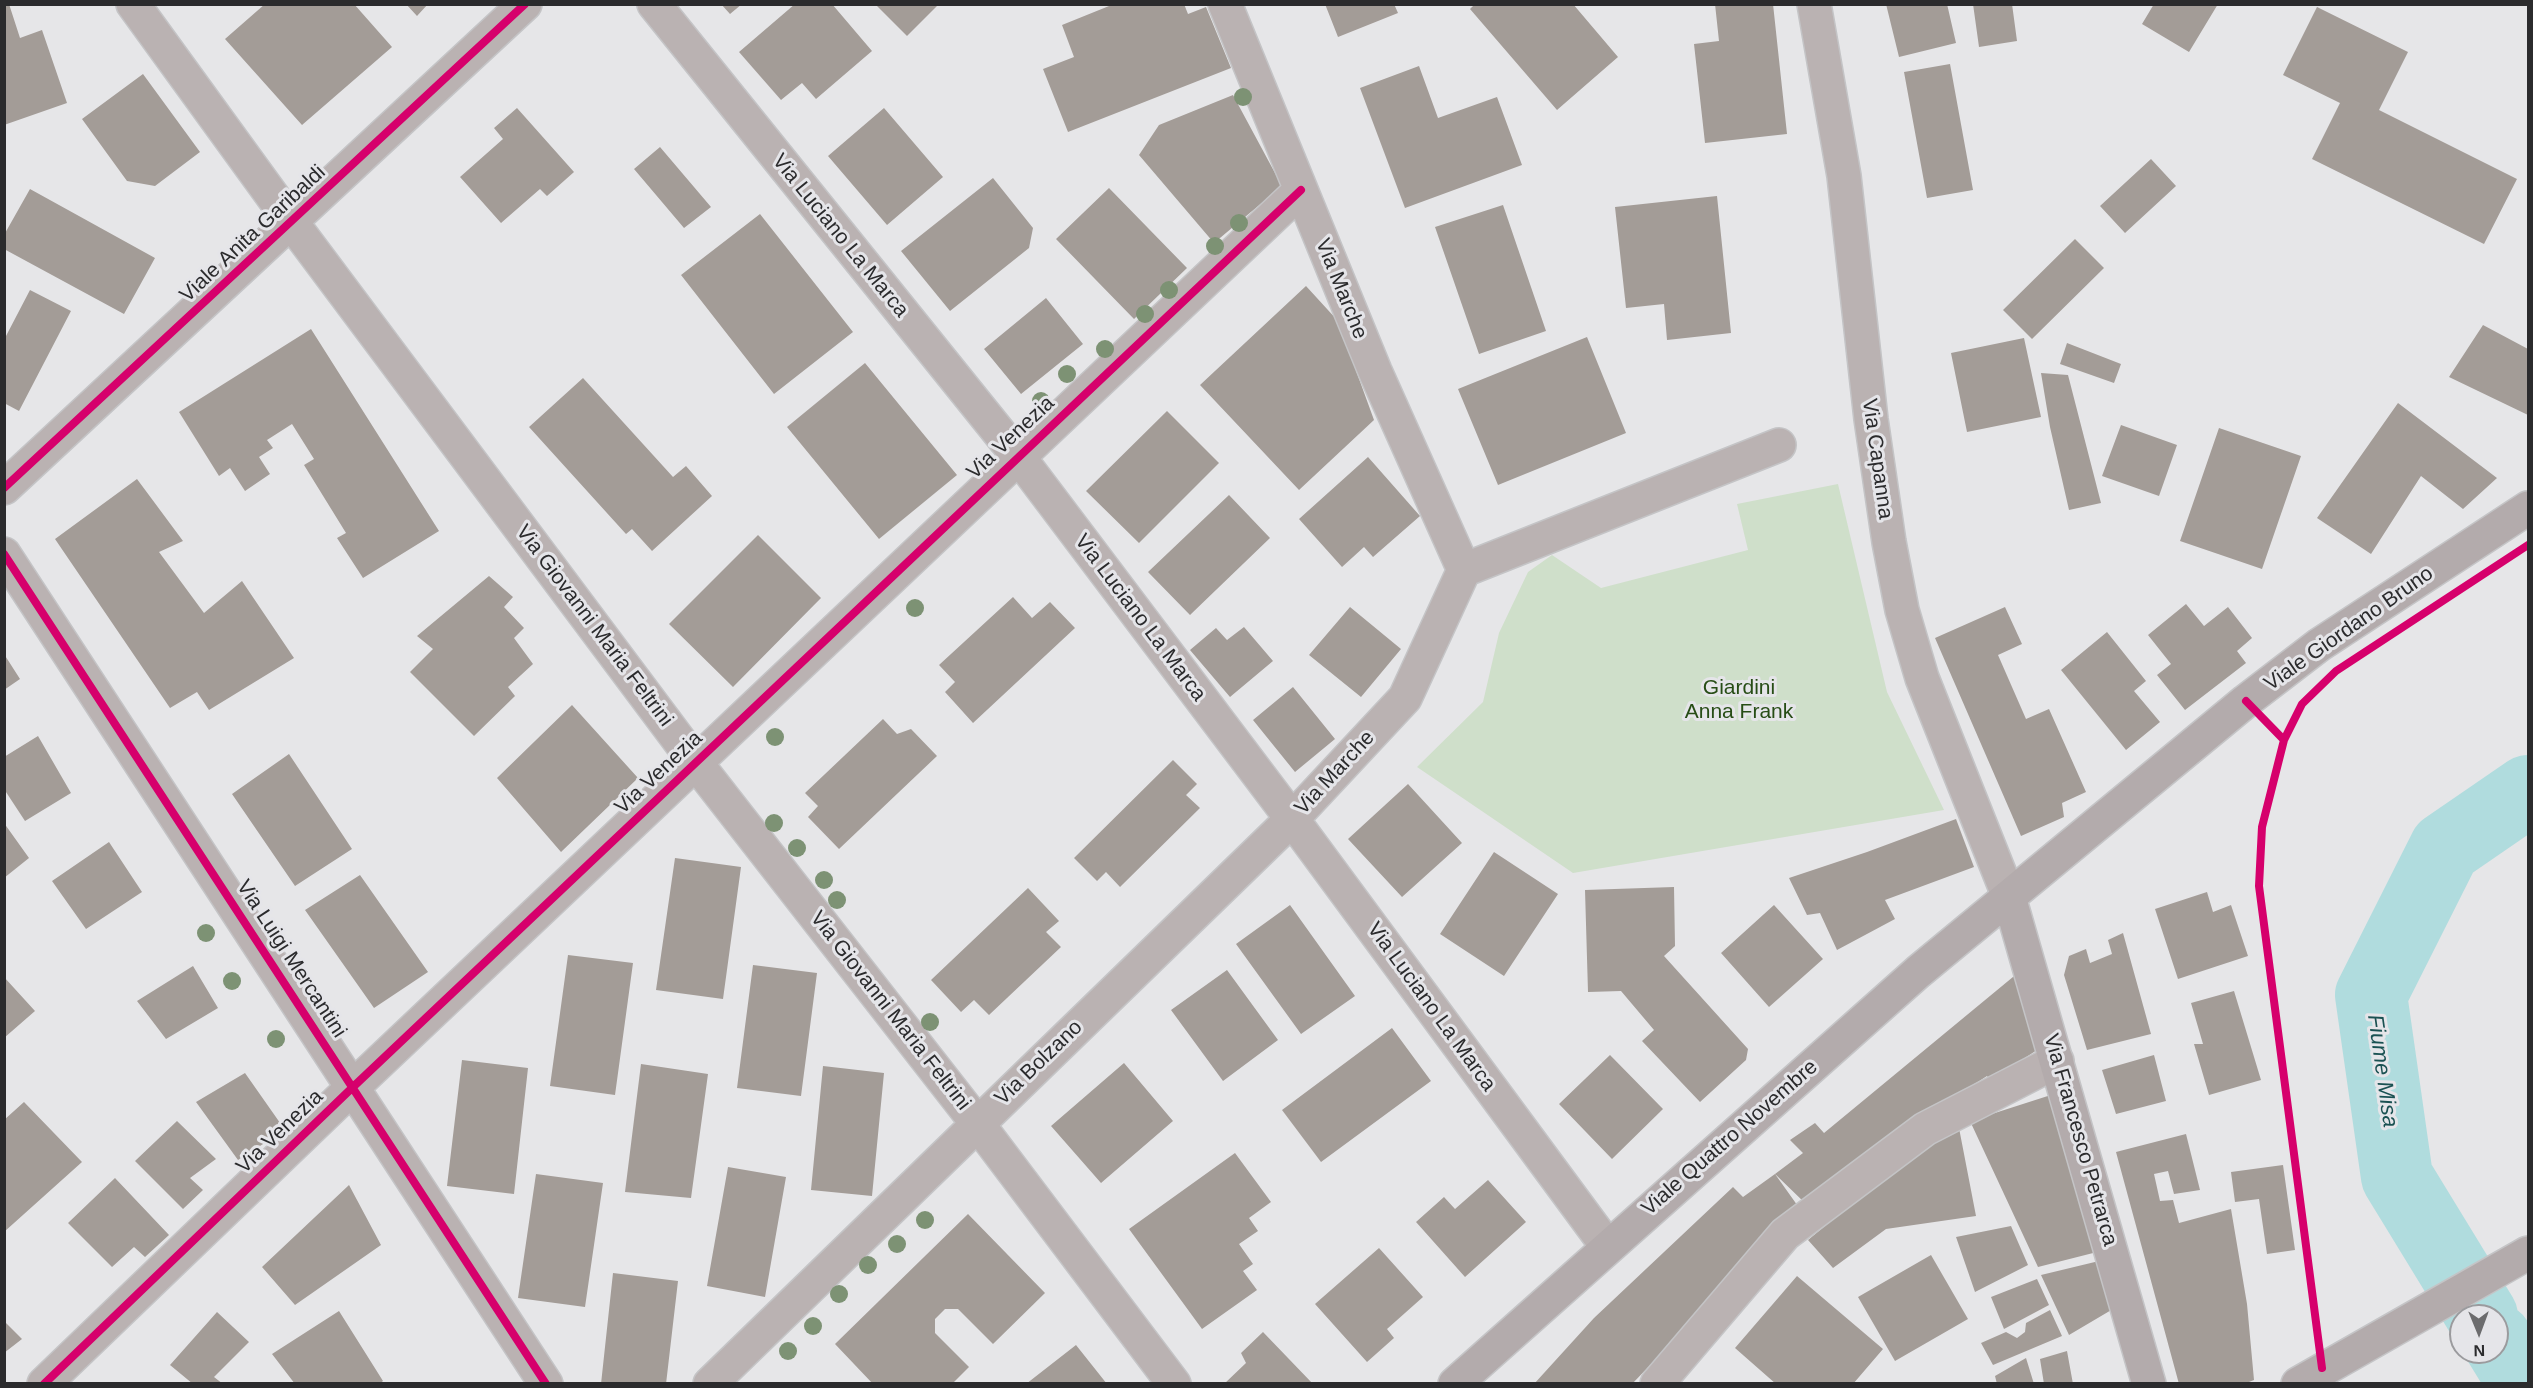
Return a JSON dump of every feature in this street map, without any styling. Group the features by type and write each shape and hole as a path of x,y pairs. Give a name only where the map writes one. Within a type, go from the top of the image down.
{"main road":[{"name":"Viale Giordano Bruno","path":"2009,897 2246,701 2319,645 2529,508"},
{"name":"Via Francesco Petrarca","path":"2009,897 2150,1383"},
{"name":"Viale Quattro Novembre","path":"1455,1383 1918,972 2009,897"},
{"path":"2310,1376 2529,1253"}],"street":[{"name":"Via Giovanni Maria Feltrini","path":"133,4 292,223 696,763 977,1123 1174,1383"},
{"name":"Viale Anita Garibaldi","path":"4,488 292,223 525,4"},
{"name":"Via Luciano La Marca","path":"654,4 1018,456 1292,819 1607,1246"},
{"name":"Via Marche","path":"1225,4 1375,371 1464,570 1405,698 1292,819"},
{"name":"Via Capanna","path":"1814,4 1844,176 1873,430 1889,542 1902,610 1922,678 2009,897"},
{"name":"Via Venezia","path":"44,1383 353,1087 1301,190"},
{"path":"1464,570 1779,445"},
{"name":"Via Luigi Mercantini","path":"4,554 546,1383"},
{"name":"Via Bolzano","path":"710,1383 1292,819"},
{"path":"1657,1383 1785,1234 1925,1129 2058,1061"}],"green space":[{"name":"Giardini Anna Frank","path":"1838,484 1887,692 1944,810 1573,873 1417,767 1483,702 1499,633 1528,572 1552,555 1601,588 1748,550 1737,504"}],"building":[{"path":"4,4 9,4 20,38 42,30 67,103 4,125"},
{"path":"265,4 354,4 392,47 302,125 225,39"},
{"path":"406,4 428,4 417,16"},
{"path":"721,4 742,4 730,14"},
{"path":"795,4 832,4 872,51 816,99 802,83 781,100 739,52"},
{"path":"875,4 939,4 907,36"},
{"path":"1114,4 1184,4 1188,14 1206,7 1231,68 1068,132 1043,69 1074,57 1062,25"},
{"path":"1325,4 1394,4 1398,13 1338,37"},
{"path":"1475,4 1573,4 1618,57 1557,110 1470,9"},
{"path":"1715,4 1773,4 1787,134 1705,143 1694,44 1719,41"},
{"path":"1886,4 1947,4 1956,43 1899,57"},
{"path":"1973,4 2012,4 2017,41 1979,47"},
{"path":"2154,4 2218,4 2189,52 2142,24"},
{"path":"2317,7 2408,52 2379,110 2517,179 2484,244 2312,159 2340,103 2283,75"},
{"path":"1950,64 1973,190 1927,198 1904,72"},
{"path":"1419,66 1438,118 1497,97 1522,165 1405,208 1360,88"},
{"path":"143,74 200,152 155,186 127,181 82,119"},
{"path":"1233,95 1282,186 1214,243 1139,155 1159,125"},
{"path":"517,108 574,172 547,196 540,189 501,223 460,177 503,139 494,128"},
{"path":"884,108 943,177 887,225 828,156"},
{"path":"660,147 711,207 684,228 634,169"},
{"path":"2151,159 2176,186 2125,233 2100,206"},
{"path":"993,178 1033,228 1029,248 950,311 901,251"},
{"path":"1109,188 1187,268 1134,319 1056,239"},
{"path":"30,189 155,258 124,314 4,249 4,235"},
{"path":"1717,196 1731,333 1667,340 1664,304 1626,308 1615,207"},
{"path":"1503,205 1546,331 1479,354 1435,227"},
{"path":"760,214 853,332 774,394 681,275"},
{"path":"2075,239 2104,268 2032,339 2003,310"},
{"path":"1306,286 1338,321 1374,420 1299,490 1200,385"},
{"path":"30,290 71,311 19,411 4,403 4,335 6,336"},
{"path":"1046,298 1083,344 1021,394 984,349"},
{"path":"2483,325 2528,349 2528,415 2449,377"},
{"path":"311,329 439,531 363,578 337,538 346,533 304,465 314,459 292,424 267,440 273,448 259,457 270,474 245,491 230,468 219,476 179,412"},
{"path":"1587,337 1626,433 1498,485 1458,389"},
{"path":"2024,338 2041,417 1967,432 1951,353"},
{"path":"2067,343 2121,364 2114,383 2060,364"},
{"path":"865,363 957,475 879,539 787,427"},
{"path":"2041,373 2068,375 2101,503 2069,510 2050,427"},
{"path":"583,378 673,477 686,466 712,496 652,551 632,529 626,534 529,427"},
{"path":"2398,403 2497,478 2463,509 2421,476 2371,554 2317,518"},
{"path":"1167,411 1219,463 1139,543 1086,491"},
{"path":"2121,425 2177,445 2159,496 2102,476"},
{"path":"2219,428 2301,456 2262,569 2180,541"},
{"path":"1368,457 1420,516 1373,557 1364,547 1342,567 1299,519"},
{"path":"137,479 183,541 159,552 204,613 242,581 294,658 209,710 197,692 170,708 55,539"},
{"path":"1229,495 1270,538 1190,615 1148,572"},
{"path":"758,535 821,598 733,687 669,624"},
{"path":"489,576 513,597 504,607 524,628 514,638 533,664 508,687 515,696 474,736 410,672 433,649 417,636"},
{"path":"1013,597 1032,618 1050,602 1075,628 973,723 945,692 955,682 939,665"},
{"path":"2186,604 2204,626 2228,607 2252,638 2237,651 2246,663 2185,710 2157,675 2171,664 2148,635"},
{"path":"1350,607 1401,649 1361,697 1309,655"},
{"path":"2005,607 2022,644 1998,655 2026,719 2049,709 2086,792 2062,803 2064,817 2021,836 1935,638"},
{"path":"1244,627 1273,661 1230,697 1190,650 1216,628 1227,640"},
{"path":"2107,632 2146,681 2134,691 2160,722 2126,750 2061,670"},
{"path":"4,654 20,679 4,690"},
{"path":"1293,687 1335,739 1295,772 1253,720"},
{"path":"572,705 638,778 561,852 497,778"},
{"path":"883,719 897,734 911,729 937,756 839,849 808,817 818,806 805,793"},
{"path":"38,736 71,793 25,821 4,789 4,757"},
{"path":"289,754 352,849 295,886 232,794"},
{"path":"1173,760 1197,784 1186,795 1200,808 1120,887 1106,872 1097,881 1074,858"},
{"path":"1408,784 1462,843 1402,897 1348,839"},
{"path":"1956,819 1974,867 1885,900 1895,919 1837,950 1820,913 1807,915 1789,878"},
{"path":"4,823 29,858 4,878"},
{"path":"109,842 142,892 86,929 52,881"},
{"path":"1494,852 1558,894 1504,976 1440,934"},
{"path":"675,858 741,867 723,999 656,990"},
{"path":"360,875 428,972 374,1008 305,910"},
{"path":"1674,887 1675,946 1664,956 1748,1049 1746,1060 1700,1102 1642,1041 1654,1030 1621,991 1588,992 1585,890"},
{"path":"1028,888 1059,921 1046,932 1061,947 989,1015 974,1000 961,1012 931,980"},
{"path":"2207,892 2213,912 2231,905 2248,956 2178,979 2155,909"},
{"path":"1290,905 1355,996 1301,1034 1236,944"},
{"path":"1774,905 1823,959 1769,1007 1721,953"},
{"path":"2123,933 2151,1034 2087,1050 2064,975 2069,956 2086,949 2090,963 2112,954 2108,940"},
{"path":"568,955 633,963 615,1095 550,1086"},
{"path":"753,965 817,973 801,1096 737,1088"},
{"path":"193,966 218,1008 166,1039 137,1001"},
{"path":"1227,970 1278,1040 1223,1081 1171,1010"},
{"path":"2019,972 2040,1048 1990,1081 1987,1076 1931,1112 1806,1204 1775,1174 1803,1153 1790,1140 1815,1123 1824,1133"},
{"path":"4,977 35,1011 4,1038"},
{"path":"2234,991 2261,1080 2209,1095 2194,1044 2203,1044 2191,1003"},
{"path":"1392,1028 1431,1081 1321,1162 1282,1110"},
{"path":"1610,1055 1663,1109 1612,1159 1559,1104"},
{"path":"2154,1055 2166,1101 2116,1114 2102,1070"},
{"path":"462,1060 528,1068 514,1194 447,1186"},
{"path":"1124,1063 1173,1121 1101,1183 1051,1126"},
{"path":"641,1064 708,1074 691,1198 625,1192"},
{"path":"823,1066 884,1073 872,1196 811,1190"},
{"path":"245,1073 285,1130 238,1160 196,1102"},
{"path":"2054,1094 2101,1251 2038,1267 1970,1121"},
{"path":"24,1102 82,1162 4,1232 4,1120"},
{"path":"177,1121 216,1159 190,1178 203,1190 183,1209 135,1161"},
{"path":"1959,1128 1976,1216 1886,1229 1833,1268 1808,1240 1895,1168"},
{"path":"2186,1134 2200,1190 2174,1194 2168,1171 2154,1174 2160,1201 2173,1200 2179,1223 2231,1209 2247,1304 2254,1380 2244,1384 2179,1384 2116,1152"},
{"path":"1235,1153 1271,1202 1249,1218 1258,1231 1239,1244 1253,1264 1243,1271 1257,1290 1202,1329 1129,1229"},
{"path":"2283,1165 2295,1250 2267,1254 2259,1199 2235,1202 2231,1172"},
{"path":"728,1167 786,1177 765,1297 707,1286"},
{"path":"536,1174 603,1183 585,1307 518,1298"},
{"path":"1775,1174 1800,1209 1632,1384 1534,1384 1594,1318 1733,1187 1743,1197"},
{"path":"115,1178 169,1235 145,1257 134,1247 112,1267 68,1223"},
{"path":"1488,1180 1526,1222 1465,1277 1416,1222 1444,1197 1455,1209"},
{"path":"349,1185 381,1245 295,1305 262,1267"},
{"path":"968,1214 1045,1293 993,1344 958,1309 945,1309 935,1319 935,1333 969,1367 952,1384 873,1384 835,1344"},
{"path":"2011,1226 2028,1265 1975,1292 1956,1237"},
{"path":"1379,1248 1423,1297 1387,1329 1394,1338 1367,1362 1315,1304"},
{"path":"1931,1255 1968,1319 1895,1361 1858,1297"},
{"path":"2099,1261 2113,1309 2069,1335 2041,1275"},
{"path":"613,1273 678,1281 666,1384 601,1384"},
{"path":"1797,1276 1883,1349 1853,1384 1776,1384 1735,1348"},
{"path":"2037,1279 2049,1305 2004,1329 1991,1297"},
{"path":"2050,1310 2062,1336 1993,1365 1981,1343 2006,1332 2017,1338 2025,1332 2026,1323"},
{"path":"339,1311 383,1381 379,1384 295,1384 272,1354"},
{"path":"217,1312 249,1342 214,1377 223,1384 193,1384 170,1365"},
{"path":"4,1321 22,1339 4,1353"},
{"path":"1263,1332 1313,1384 1224,1384 1246,1363 1241,1353"},
{"path":"1076,1345 1107,1384 1026,1384"},
{"path":"2067,1351 2073,1384 2044,1384 2040,1359"},
{"path":"2026,1358 2034,1384 1997,1384 1995,1376"}],"waterway":[{"name":"Fiume Misa","path":"2475,1304 2397,1177 2371,995 2445,848 2528,791"},
{"name":"Fiume Misa","path":"2509,1360 2524,1384"}],"cycle path":[{"path":"4,488 525,4"},
{"path":"44,1384 353,1087 1301,190"},
{"path":"2284,740 2302,704 2336,671 2528,545"},
{"path":"4,554 546,1384"},
{"path":"2246,701 2284,740 2262,827 2259,886 2322,1368"}]}
